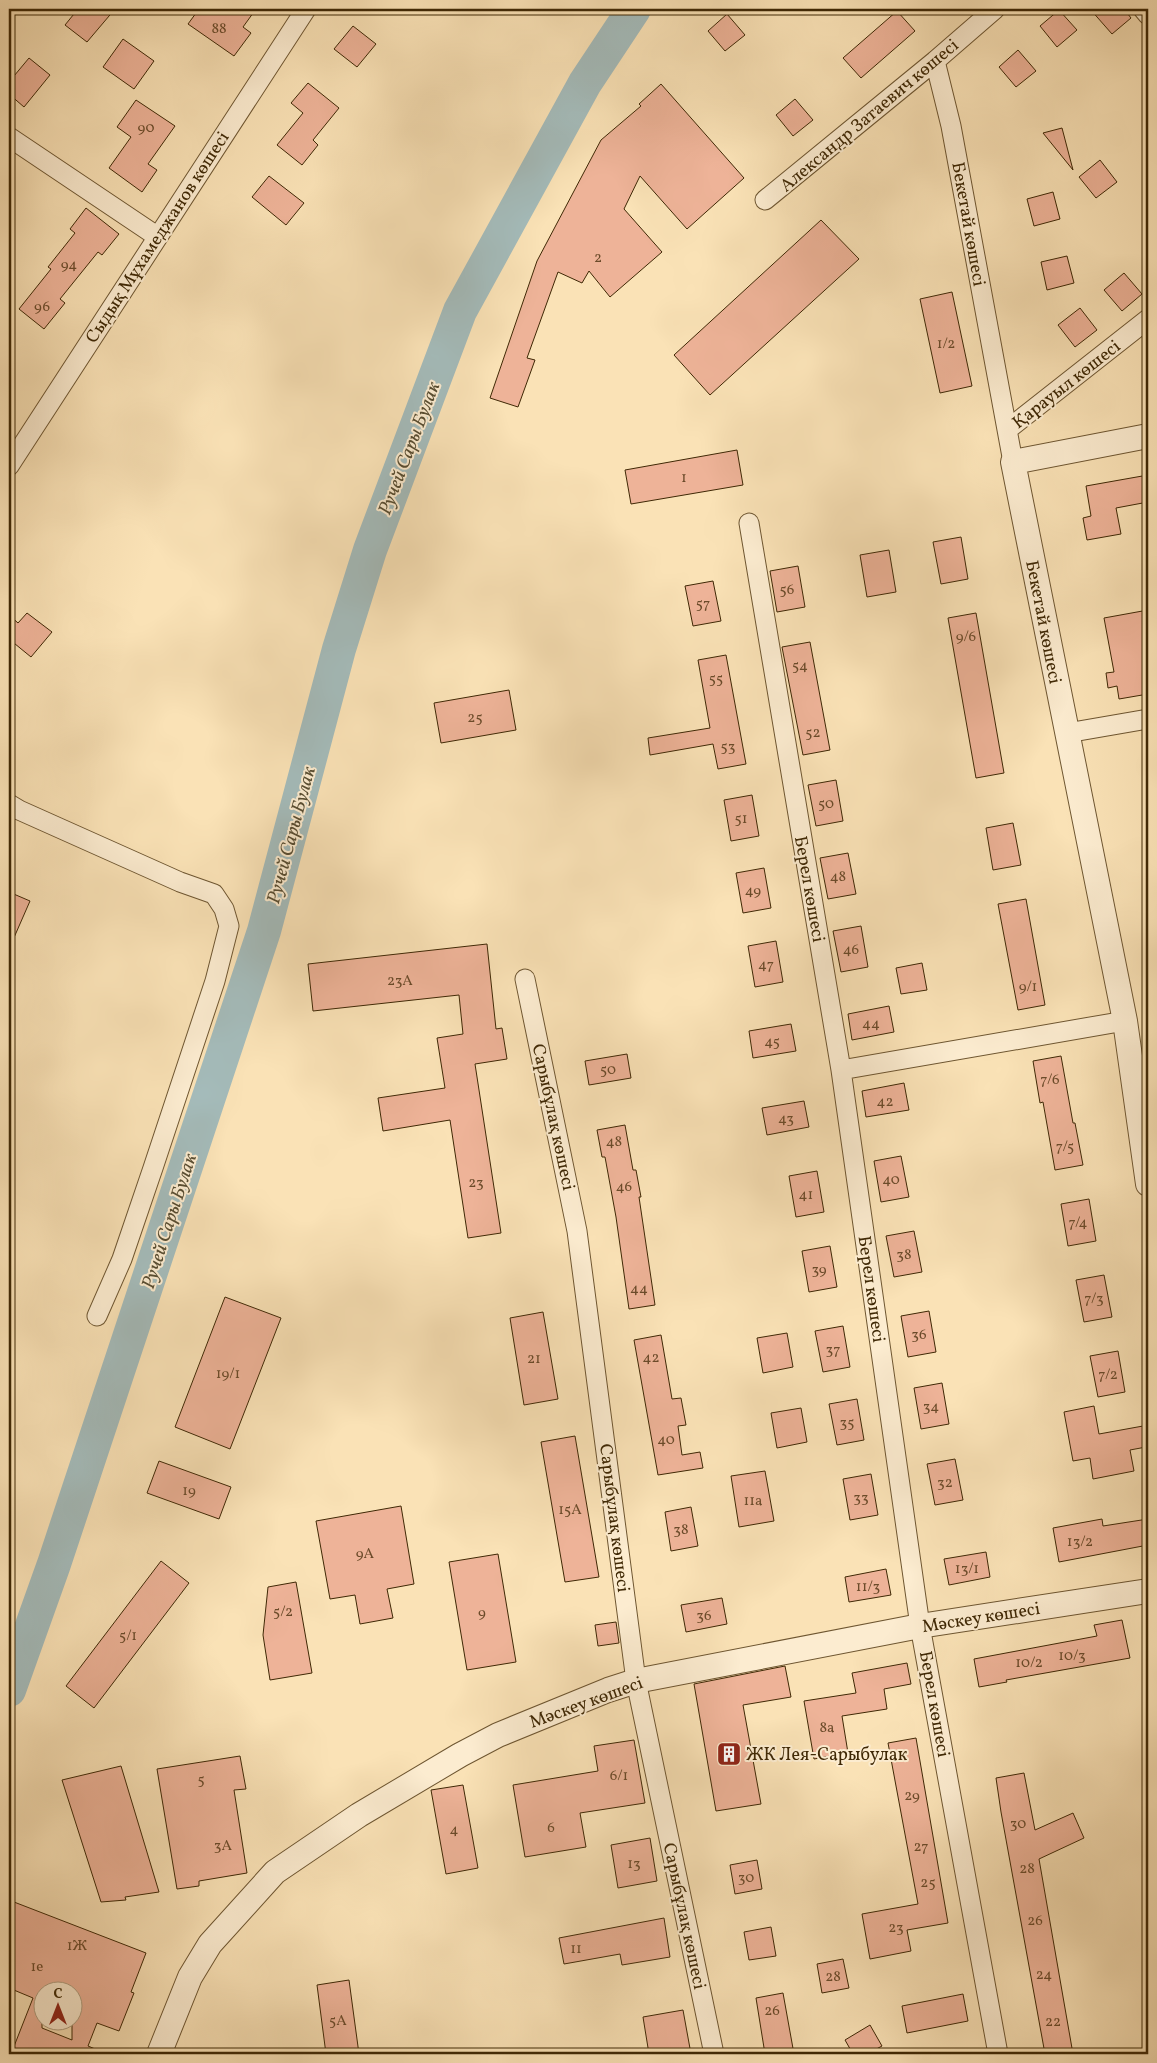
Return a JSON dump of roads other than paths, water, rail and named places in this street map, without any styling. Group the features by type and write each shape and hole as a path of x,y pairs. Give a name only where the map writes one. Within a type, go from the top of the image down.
{"street":[{"name":"Сыдық Мұхамеджанов көшесі","path":"9,466 306,9"},
{"name":"Александр Затаевич көшесі","path":"765,200 935,61 995,9"},
{"path":"1144,9 1148,14"},
{"name":"Бекетай көшесі","path":"935,61 950,126 1006,430 1125,1022 1148,1184"},
{"path":"9,137 158,237"},
{"name":"Қарауыл көшесі","path":"1006,430 1148,319"},
{"path":"1013,462 1148,436"},
{"name":"Берел көшесі","path":"749,523 841,1070 920,1626 998,2054"},
{"path":"1067,733 1148,719"},
{"path":"9,804 171,878 214,894 224,909 229,926 212,990 122,1260 97,1316"},
{"name":"Сарыбұлақ көшесі","path":"525,979 577,1231 636,1681 714,2054"},
{"path":"841,1070 1125,1022"},
{"name":"Мәскеу көшесі","path":"160,2054 190,1977 210,1944 275,1872 359,1815 460,1755 498,1735 608,1690 636,1681 920,1626 1148,1591"}],"waterway":[{"name":"Ручей Сары Булак","path":"9,1690 54,1564 264,931 339,649 370,550 460,311 585,83 634,9"}],"place":[{"name":"ЖК Лея-Сарыбулак","path":"729,1754"}]}
